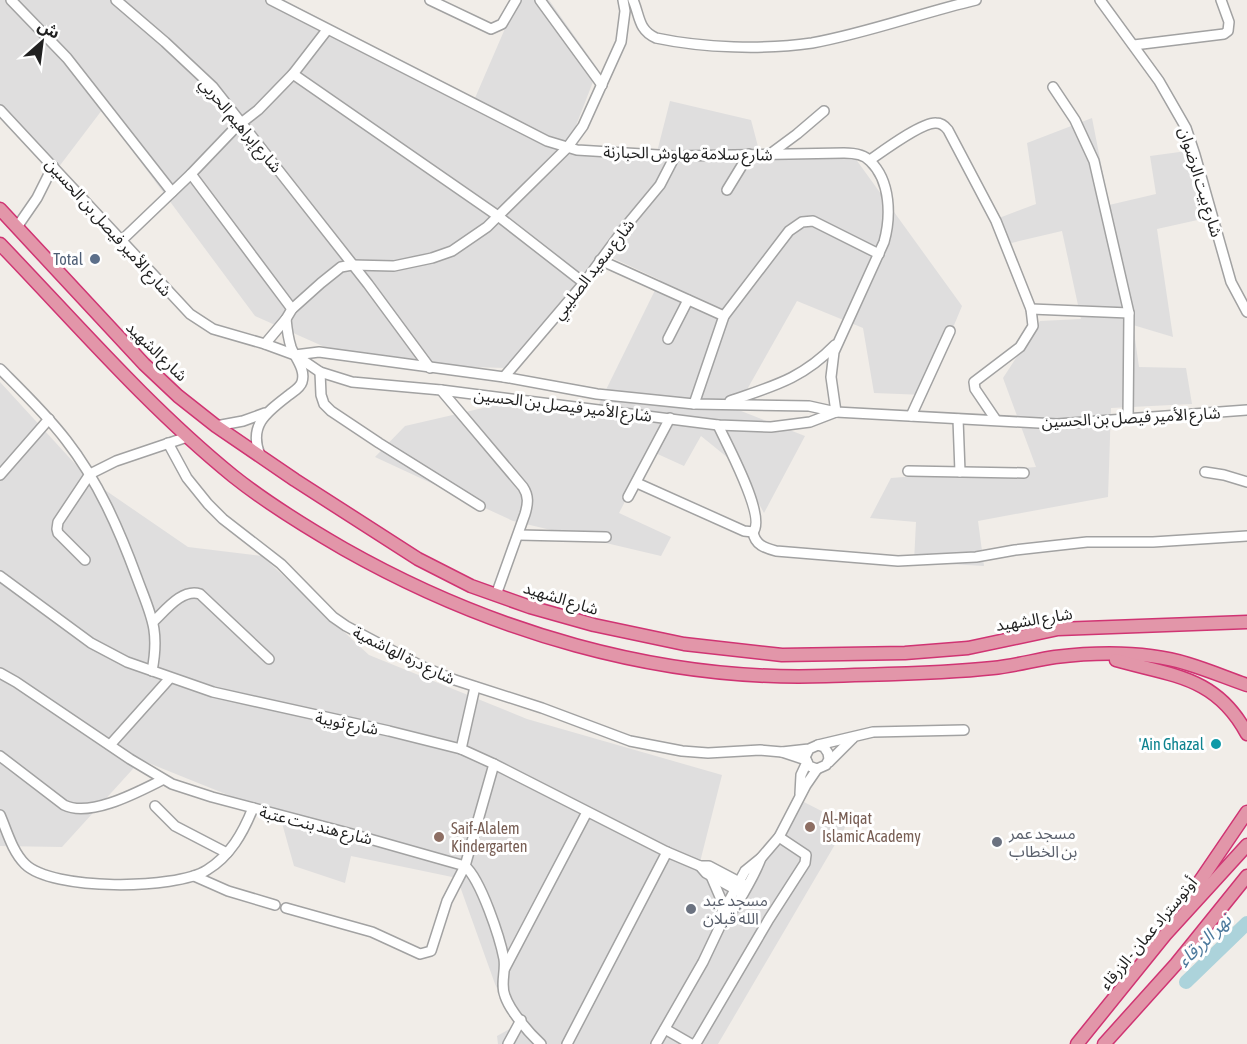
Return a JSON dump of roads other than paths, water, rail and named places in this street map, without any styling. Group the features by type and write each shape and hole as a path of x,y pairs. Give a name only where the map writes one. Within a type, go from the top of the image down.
{"highway":[{"name":"شارع الشهيد","path":"0,209 144,364 178,396 216,426 319,496 445,574 496,595 561,617 652,638 717,649 782,655 905,653 968,648 1058,629 1247,622"},
{"path":"0,244 187,437 242,483 288,515 387,572 490,619 527,632 603,652 691,669 782,677 942,673 997,668 1055,657 1101,655 1143,656 1185,663 1247,685"},
{"path":"1101,655 1172,673 1194,682 1224,702 1247,734"},
{"path":"1165,935 1247,813"},
{"name":"أوتوستراد عمان - الزرقاء","path":"1077,1044 1165,935 1247,845"},
{"path":"1104,1044 1176,964 1247,876"}],"street":[{"name":"شارع إبراهيم الحربي","path":"116,0 213,87 430,368"},
{"name":"شارع سلامة مهاوش الحبارنة","path":"271,0 547,141 567,148 675,156 844,153 858,154 870,160"},
{"path":"430,0 491,29 502,24 516,0"},
{"path":"540,0 602,85"},
{"path":"265,344 286,320 292,309 341,267 394,266 441,255 480,232 498,216 567,148 587,120 621,42 625,11 623,0"},
{"path":"633,0 641,28 656,38 717,45 766,47 830,39 976,0"},
{"name":"شارع بيت الرضوان","path":"1100,0 1159,81 1186,128 1231,282 1247,312"},
{"path":"1134,45 1228,31 1229,22 1221,0"},
{"path":"19,2 67,58 172,192"},
{"path":"122,240 242,122 258,110 293,74 327,30"},
{"path":"293,74 498,216 584,283"},
{"path":"1053,87 1075,120 1094,162 1129,313 1128,420"},
{"name":"شارع الأمير فيصل بن الحسين","path":"0,110 190,314 213,328 295,355 320,372 341,380 441,390 717,425 771,427 810,422 836,412"},
{"path":"770,154 824,111"},
{"path":"836,412 831,368 837,344 887,233 888,205 881,178 870,160 929,124 938,123 943,124 948,130 996,221 1031,309 1033,326 1020,347 974,382 975,389 996,420"},
{"path":"727,190 749,154"},
{"name":"شارع سعيد الصليبي","path":"504,377 584,283 660,184 675,156"},
{"path":"17,227 37,198 53,166"},
{"path":"191,174 292,309"},
{"path":"694,404 724,316 789,231 802,222 813,220 879,254"},
{"path":"600,260 724,316"},
{"path":"668,339 688,300"},
{"path":"1031,309 1129,313"},
{"path":"260,455 256,447 257,428 268,412 301,385 303,371 289,341 286,320"},
{"path":"911,416 950,331"},
{"path":"722,404 777,385 800,374 819,361 837,344"},
{"name":"شارع الأمير فيصل بن الحسين","path":"295,355 319,352 504,377 597,394 694,404 800,405 836,412 1058,424 1247,410"},
{"path":"0,369 49,419 90,474 119,530 153,622 157,644 152,671"},
{"path":"320,372 321,395 324,404 331,411 480,506"},
{"path":"441,390 525,490 527,506 519,535 496,595"},
{"path":"216,426 243,421 268,412"},
{"path":"628,497 670,418"},
{"path":"0,475 49,419"},
{"path":"958,419 960,472"},
{"path":"717,425 754,504 757,522 756,530 753,532 754,540 776,551 898,561 976,557 1087,542 1153,542 1247,536"},
{"path":"85,560 58,533 57,529 58,522 90,474 116,461 187,437"},
{"name":"شارع درة الهاشمية","path":"168,443 187,478 223,519 281,564 333,617 412,662 455,680 542,708 630,741 695,752 782,752 814,747"},
{"path":"908,471 1024,473"},
{"path":"1205,472 1247,482"},
{"path":"637,483 744,531 753,532"},
{"path":"519,535 606,537"},
{"name":"شارع ثويبة","path":"0,576 91,644 127,662 213,692 461,749 667,852 700,866 709,866 741,888"},
{"path":"153,622 185,594 195,592 200,594 269,659"},
{"name":"شارع هند بنت عتبة","path":"0,673 162,780 253,808 465,866"},
{"path":"110,745 170,678"},
{"path":"461,749 475,687"},
{"path":"800,796 801,775 806,754 814,747 873,732 964,730"},
{"path":"806,761 813,768 824,767 855,737"},
{"path":"814,747 827,750 828,762"},
{"name":"شارع درة الهاشمية","path":"782,752 806,761"},
{"path":"0,756 64,805 76,810 113,802 162,780"},
{"path":"286,908 372,932 420,954 428,953 433,948 447,901 465,866 494,764"},
{"path":"722,917 730,915 750,866 761,858 779,837 817,769"},
{"path":"155,806 175,826 227,853"},
{"path":"0,815 15,849 31,869 60,880 136,885 174,881 206,871 227,853 240,835 253,808"},
{"path":"504,970 587,812"},
{"path":"665,1029 695,1044 805,863 806,855 779,837"},
{"path":"567,1044 667,852"},
{"path":"465,866 476,879 497,933 503,955 502,988 504,995 541,1044"},
{"name":"شارع ثويبة","path":"700,866 711,876 741,888"},
{"path":"194,876 228,891 275,905"},
{"path":"656,1044 703,962 722,917 718,890 711,876"},
{"path":"508,1044 521,1020"}],"waterway":[{"name":"نهر الزرقاء","path":"1186,982 1247,923"}],"place":[{"name":"Total","path":"95,259"},
{"name":"'Ain Ghazal","path":"1216,744"},
{"name":"Al-Miqat Islamic Academy","path":"810,827"},
{"name":"Saif-Alalem Kindergarten","path":"439,837"},
{"name":"مسجد عمر بن الخطاب","path":"997,842"},
{"name":"مسجد عبد الله قبلان","path":"691,909"}]}
